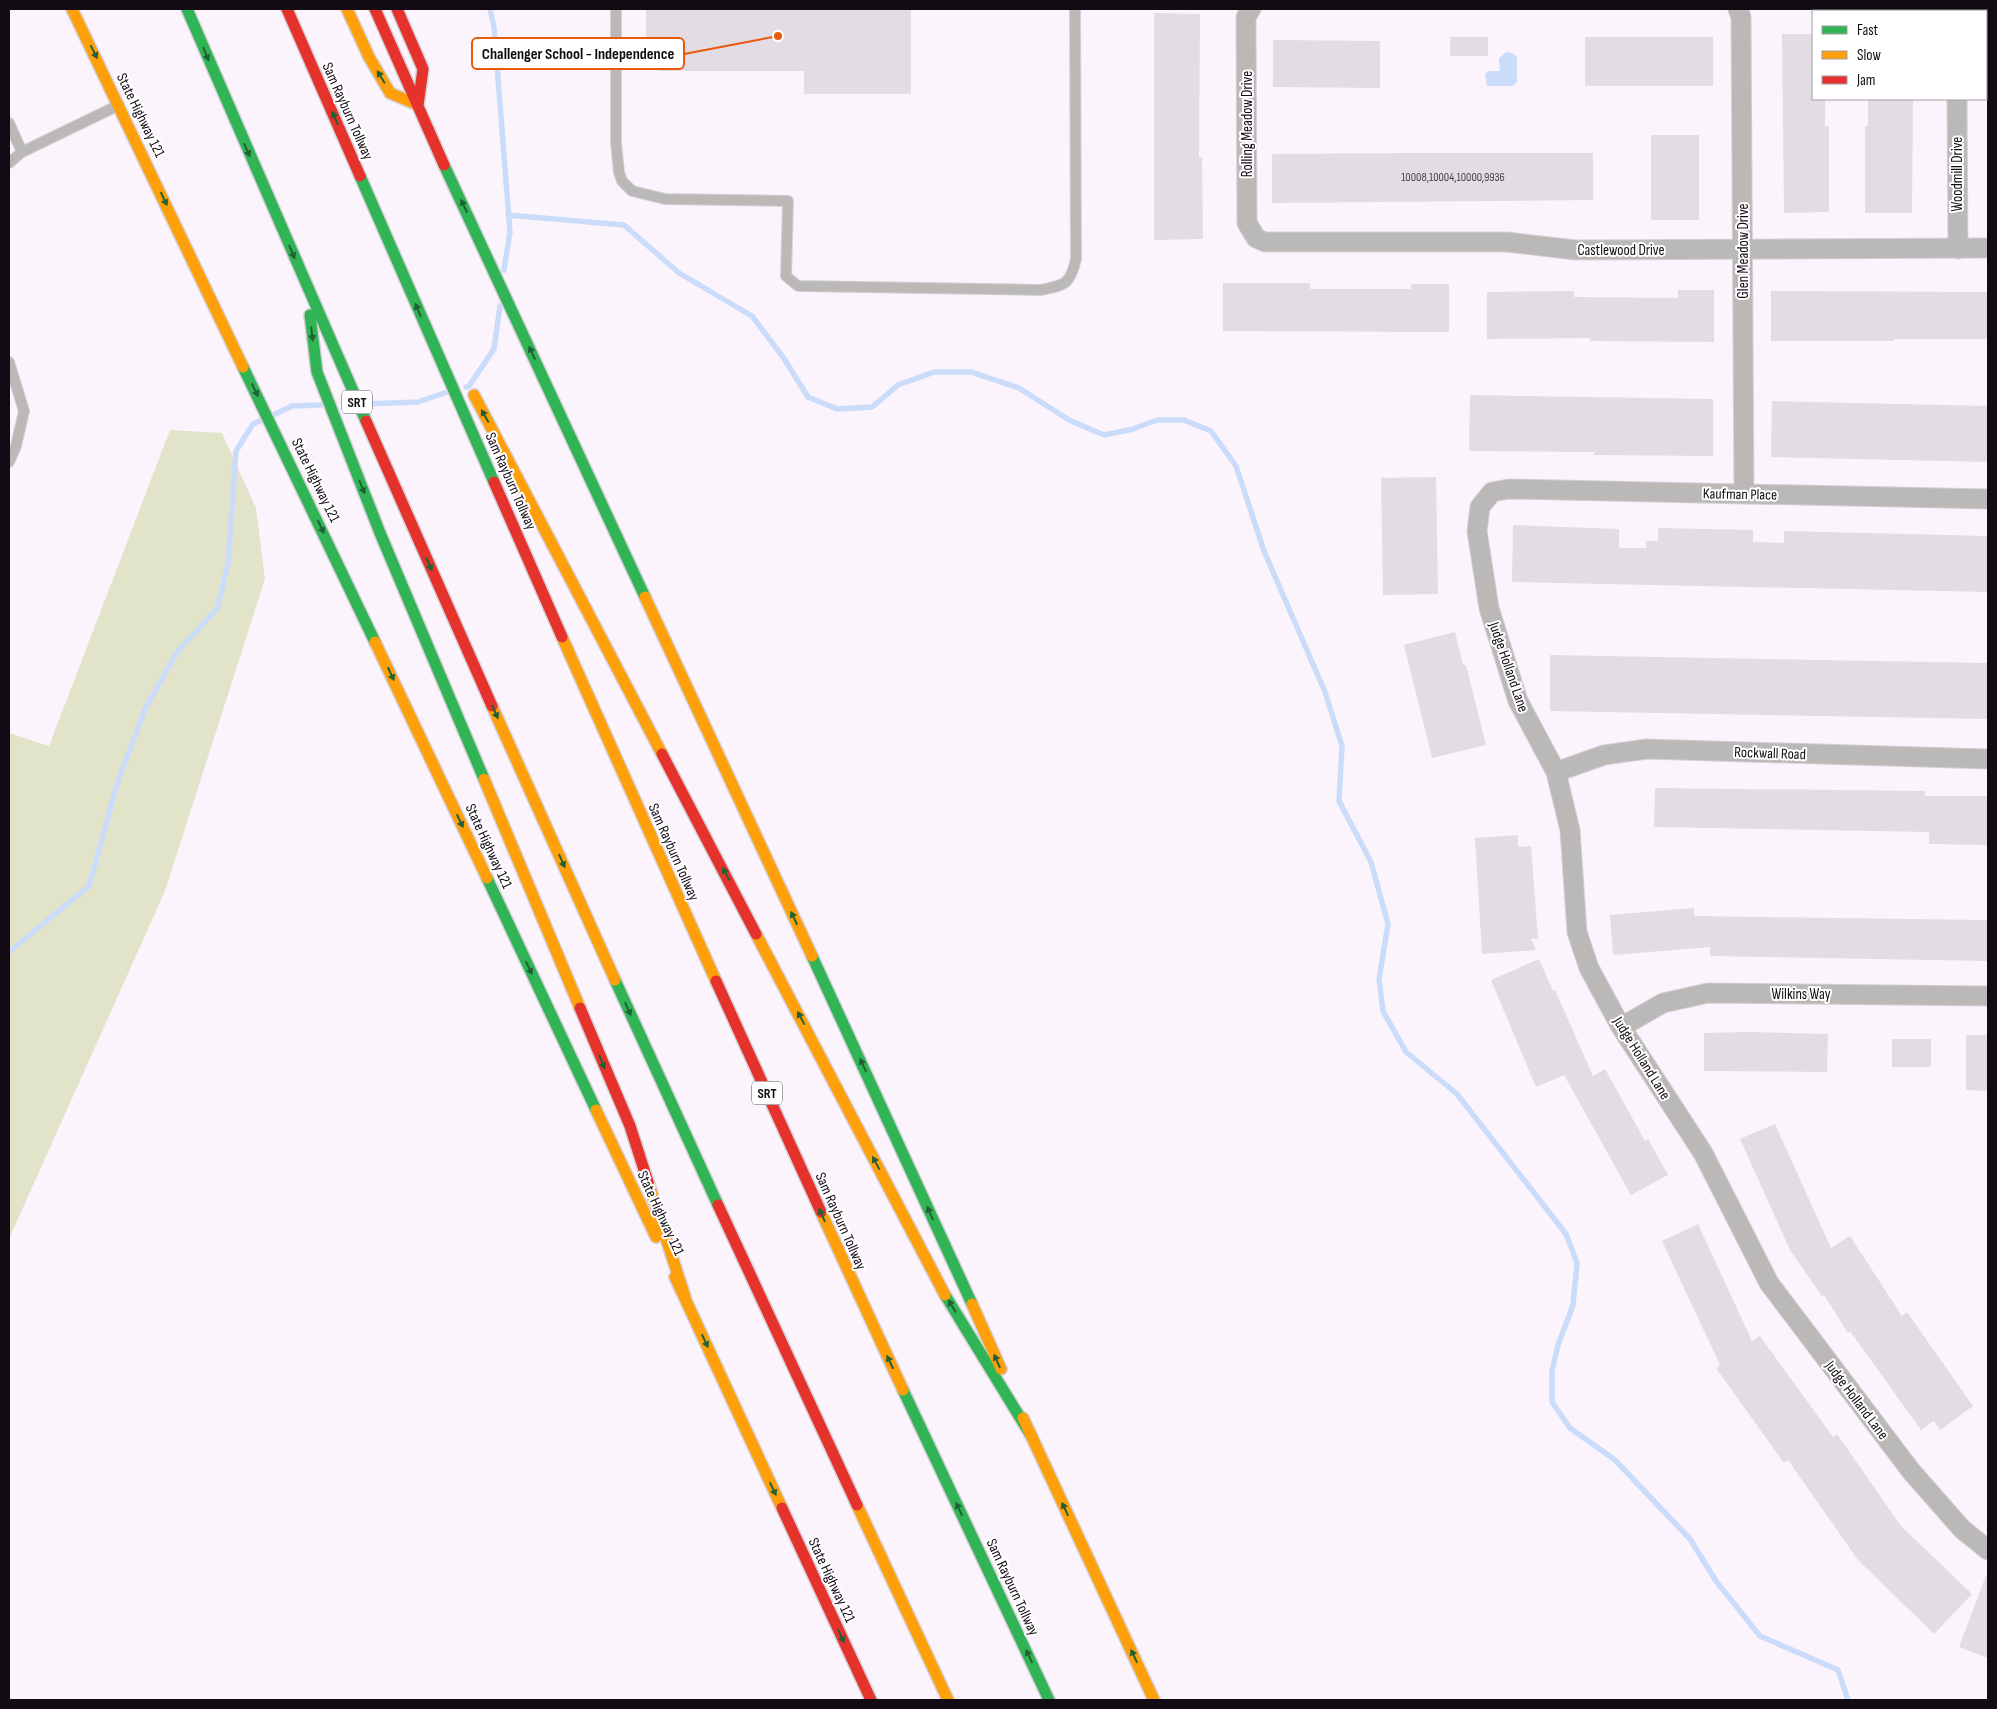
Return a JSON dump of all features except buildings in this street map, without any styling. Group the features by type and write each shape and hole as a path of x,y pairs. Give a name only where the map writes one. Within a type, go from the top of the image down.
{"main road":[{"name":"State Highway 121","path":"72,9 301,483 684,1297 871,1700"},
{"name":"SRT","path":"187,9 409,520 715,1203 948,1700"},
{"name":"Sam Rayburn Tollway","path":"287,9 437,355 609,743 848,1274 1049,1700"},
{"path":"347,9 369,57 390,93 418,106"},
{"path":"375,9 432,138 891,1125 1032,1437 1154,1700"},
{"path":"397,9 423,69 418,106"},
{"path":"306,285 316,372 380,533 630,1126 684,1297"},
{"path":"437,355 472,392 949,1302 1032,1437"}],"street":[{"name":"Rolling Meadow Drive","path":"1251,9 1246,17 1247,223 1256,238"},
{"name":"Glen Meadow Drive","path":"1738,9 1741,17 1744,494"},
{"name":"Woodmill Drive","path":"1957,100 1958,249"},
{"name":"Castlewood Drive","path":"1256,238 1274,243 1507,242 1575,250 1988,248"},
{"name":"Kaufman Place","path":"1492,492 1509,489 1988,499"},
{"name":"Judge Holland Lane","path":"1492,492 1480,508 1477,531 1489,608 1518,702 1556,772 1570,830 1577,932 1588,968 1621,1027 1703,1153 1769,1284 1911,1471 1962,1529 1988,1550"},
{"name":"Rockwall Road","path":"1556,772 1604,754 1647,749 1988,759"},
{"name":"Wilkins Way","path":"1621,1027 1664,1003 1708,993 1988,996"}],"lane":[{"path":"616,9 616,143 619,172 622,181 632,191 665,199 788,201 786,276 798,286 1041,290 1063,286 1073,273 1076,259 1075,9"},
{"path":"9,163 22,152 120,105"},
{"path":"9,123 22,152"},
{"path":"9,362 24,411 12,446 9,462"}],"green space":[{"path":"170,430 222,433 256,508 265,579 165,891 9,1239 9,733 49,746"}],"water":[{"path":"1506,52 1517,56 1517,82 1512,86 1487,86 1485,74 1489,71 1500,71 1499,58"}],"waterway":[{"path":"490,9 494,27 510,232 504,270"},
{"path":"508,215 624,225 679,273 752,316 783,357 808,397 837,409 872,407 898,385 934,372 971,372 1019,388 1069,420 1104,435 1133,429 1157,420 1184,420 1211,431 1236,466 1264,551 1325,692 1342,746 1339,801 1371,862 1388,924 1379,979 1383,1011 1406,1052 1457,1094 1566,1234 1577,1263 1573,1305 1558,1345 1552,1371 1552,1402 1570,1428 1615,1460 1690,1539 1716,1581 1760,1636 1838,1670 1848,1700"},
{"path":"466,387 469,386 494,349 500,306"},
{"path":"366,404 418,402 447,392"},
{"path":"273,415 292,406 321,405"},
{"path":"9,952 89,886 118,781 145,709 177,652 217,609 228,564 236,451 253,424 262,420"}],"traffic: fast":[{"path":"187,9 366,421"},
{"path":"444,165 645,597"},
{"path":"360,176 494,482"},
{"path":"310,315 317,372 380,533 484,779"},
{"path":"243,367 375,642"},
{"path":"487,878 596,1110"},
{"path":"812,956 972,1304"},
{"path":"615,980 718,1205"},
{"path":"945,1295 1032,1437"},
{"path":"903,1390 1049,1700"}],"traffic: slow":[{"path":"72,9 243,367"},
{"path":"347,9 369,57 390,93 418,105"},
{"path":"474,395 662,754"},
{"path":"645,597 812,956"},
{"path":"562,637 716,981"},
{"path":"375,642 487,878"},
{"path":"492,706 615,980"},
{"path":"484,779 580,1008"},
{"path":"756,934 945,1295"},
{"path":"596,1110 656,1237"},
{"path":"648,1182 685,1297"},
{"path":"821,1212 903,1390"},
{"path":"675,1277 782,1508"},
{"path":"972,1304 1001,1369"},
{"path":"1023,1418 1154,1700"},
{"path":"857,1505 948,1700"}],"traffic: jam":[{"path":"287,9 360,176"},
{"path":"375,9 444,165"},
{"path":"397,9 423,69 418,105"},
{"path":"366,421 492,706"},
{"path":"494,482 562,637"},
{"path":"662,754 756,934"},
{"path":"716,981 821,1212"},
{"path":"580,1008 630,1126 648,1182"},
{"path":"718,1205 857,1505"},
{"path":"782,1508 871,1700"}],"place":[{"name":"Challenger School - Independence","path":"778,36"}]}
